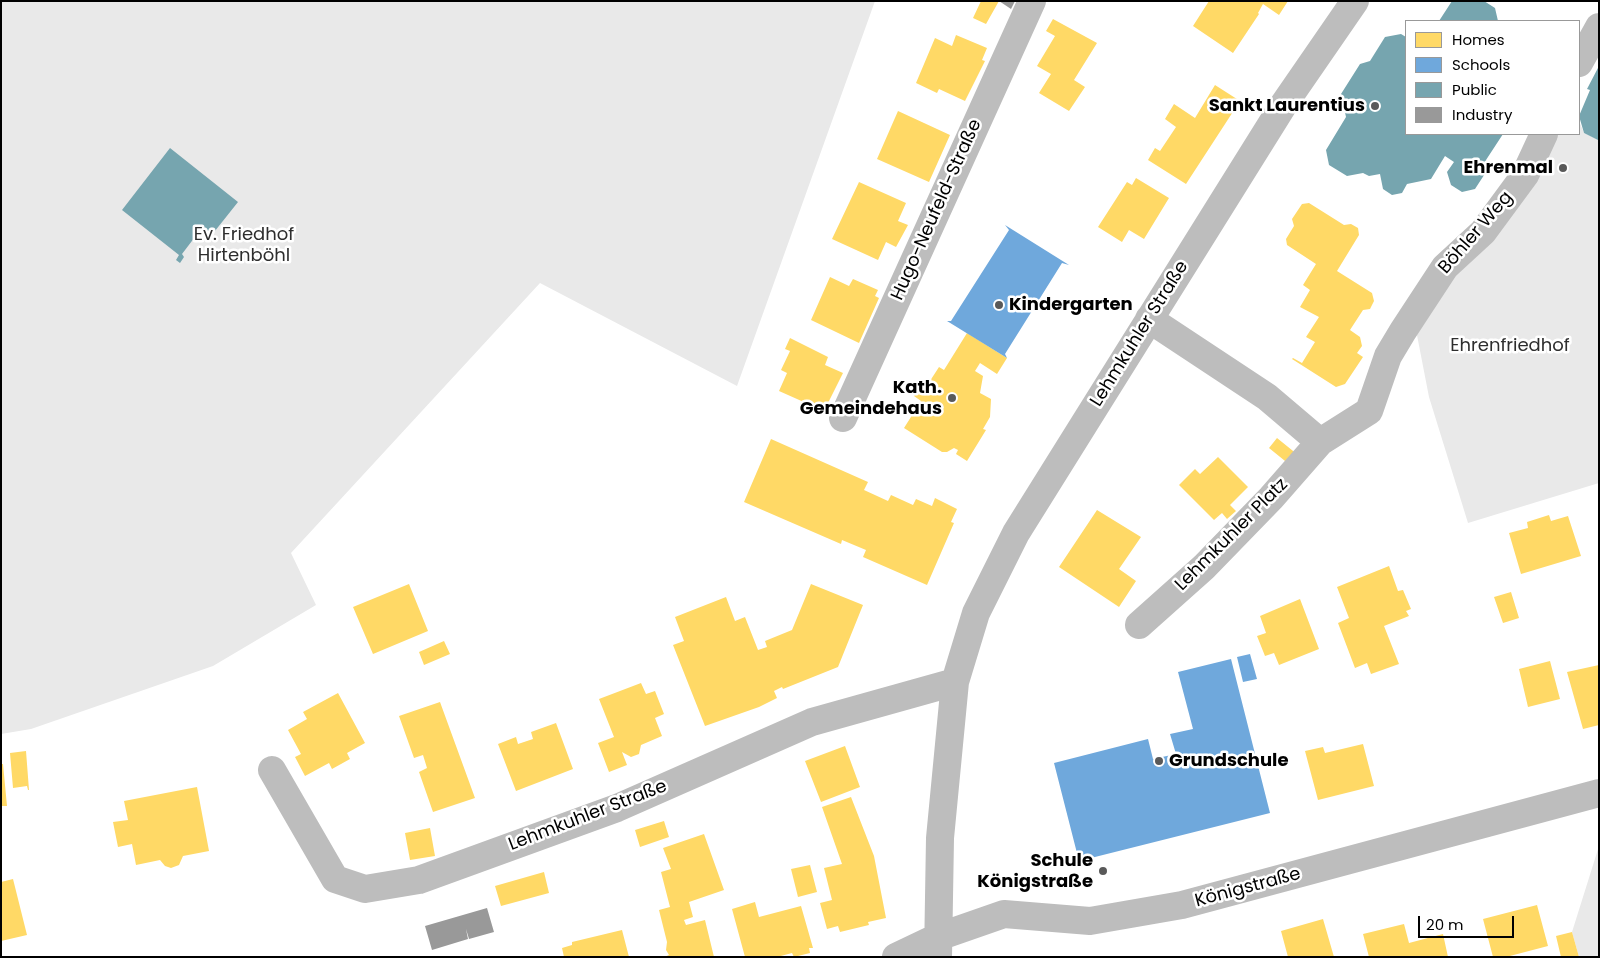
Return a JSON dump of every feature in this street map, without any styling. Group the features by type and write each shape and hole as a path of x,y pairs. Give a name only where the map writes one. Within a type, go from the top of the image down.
{"street":[{"name":"Hugo-Neufeld-Straße","path":"843,418 1032,1"},
{"name":"Lehmkuhler Straße","path":"938,947 940,838 955,682 976,613 1016,533 1284,104 1355,1"},
{"path":"1580,61 1599,27"},
{"name":"Böhler Weg","path":"1403,331 1445,267 1482,232 1525,175 1544,135"},
{"path":"1149,319 1267,397 1320,442"},
{"name":"Lehmkuhler Platz","path":"1139,625 1204,567 1271,498 1320,442 1368,410 1388,356 1403,331"},
{"name":"Lehmkuhler Straße","path":"272,770 335,879 365,888 419,880 617,808 812,722 955,682"},
{"name":"Königstraße","path":"896,957 938,947 1004,914 1090,921 1182,905 1599,793"}],"green space":[{"name":"Ev. Friedhof Hirtenböhl","path":"1,1 875,1 737,386 540,283 291,553 316,605 213,666 31,729 1,734"},
{"name":"Ehrenfriedhof","path":"1580,123 1584,133 1599,140 1599,483 1468,523 1429,397 1416,330 1555,135 1580,135"},
{"path":"1599,846 1599,957 1579,957 1572,932"}],"building: Homes":[{"path":"981,1 999,1 986,24 973,18"},
{"path":"1209,1 1288,1 1279,15 1263,4 1259,14 1233,53 1193,26"},
{"path":"1053,19 1097,43 1074,80 1085,87 1069,111 1039,93 1051,74 1037,66 1055,36 1046,31"},
{"path":"956,35 987,48 982,60 985,61 965,101 939,89 937,93 916,83 935,38 952,46"},
{"path":"1215,85 1240,101 1186,184 1148,160 1155,148 1160,151 1176,127 1165,119 1174,104 1195,118"},
{"path":"898,111 950,135 929,182 877,159"},
{"path":"1136,178 1169,198 1144,239 1129,230 1122,242 1098,227 1127,182 1132,185"},
{"path":"859,182 906,203 898,221 908,225 896,247 886,242 878,260 832,239"},
{"path":"1309,203 1344,225 1351,224 1358,228 1359,235 1337,271 1372,293 1374,301 1370,309 1363,310 1350,330 1360,337 1362,346 1357,353 1363,357 1345,384 1336,387 1292,359 1302,363 1315,342 1306,337 1319,317 1300,307 1310,290 1303,285 1316,264 1287,245 1286,239 1294,226 1292,219 1302,204"},
{"path":"830,277 849,286 853,279 878,290 875,296 879,298 859,343 811,320"},
{"name":"Kath. Gemeindehaus","path":"967,333 1007,358 997,374 980,363 975,371 983,376 980,393 991,399 990,417 983,429 986,430 967,461 956,454 958,450 954,448 947,452 942,452 904,428 921,401 914,396 923,381 928,384 939,367 944,370"},
{"path":"790,338 828,357 825,365 843,373 824,411 779,391 787,373 781,370 790,351 785,349"},
{"path":"1277,438 1298,455 1290,465 1269,448"},
{"path":"771,439 868,482 864,490 888,501 891,495 913,505 916,499 932,506 935,498 957,509 951,522 954,523 927,585 863,557 866,550 842,540 841,544 744,502"},
{"path":"1218,457 1248,487 1230,505 1236,511 1227,519 1222,513 1214,520 1179,485 1195,469 1200,474"},
{"path":"1097,510 1141,537 1119,569 1136,581 1119,607 1059,567"},
{"path":"1549,515 1551,521 1568,516 1581,556 1521,574 1509,533 1528,528 1527,522"},
{"path":"1389,566 1398,591 1403,590 1411,609 1406,611 1409,616 1384,626 1399,664 1371,674 1367,663 1355,668 1338,623 1349,618 1337,587"},
{"path":"409,584 428,631 373,654 353,607"},
{"path":"811,584 863,605 838,667 774,691 777,698 759,707 705,726 673,645 684,641 675,617 726,597 735,621 745,617 758,650 767,647 765,641 792,630"},
{"path":"1511,592 1519,618 1503,623 1494,597"},
{"path":"1300,599 1319,649 1279,665 1274,653 1265,656 1257,636 1266,633 1260,616"},
{"path":"444,641 450,654 424,665 419,652"},
{"path":"1550,661 1560,699 1528,707 1519,669"},
{"path":"1599,665 1599,725 1583,729 1567,672"},
{"path":"641,683 646,694 655,691 664,714 655,718 662,736 641,745 639,754 631,757 622,752 627,765 609,772 598,743 614,737 599,699"},
{"path":"338,693 365,743 347,753 350,759 332,769 329,763 305,776 295,757 301,754 288,730 307,719 303,712"},
{"path":"440,702 475,798 433,812 419,772 427,768 423,755 414,758 399,716"},
{"path":"556,723 573,769 516,791 498,744 516,737 518,744 533,739 531,732"},
{"path":"1363,744 1374,786 1318,800 1305,751 1323,747 1325,753"},
{"path":"845,746 860,787 821,802 805,761"},
{"path":"26,751 29,790 27,786 13,788 10,753"},
{"path":"1,764 3,764 7,806 1,806"},
{"path":"197,787 209,851 183,856 179,865 171,868 165,866 160,860 136,865 132,844 118,847 113,822 128,820 124,801"},
{"path":"851,797 874,856 886,918 868,922 869,925 840,932 838,926 827,929 820,903 832,900 824,868 842,864 822,807"},
{"path":"664,821 669,837 640,847 635,830"},
{"path":"430,828 435,856 410,860 405,833"},
{"path":"704,834 724,890 689,902 693,917 684,920 686,925 705,920 714,957 664,957 669,955 666,950 667,942 659,910 670,907 661,872 671,869 663,848"},
{"path":"810,865 817,892 798,897 791,869"},
{"path":"544,872 549,893 501,906 495,886"},
{"path":"13,879 27,935 1,941 1,882"},
{"path":"755,902 759,917 801,906 813,948 809,948 810,953 794,957 792,953 777,957 745,957 732,909"},
{"path":"1537,905 1548,946 1506,957 1493,957 1483,919"},
{"path":"1323,919 1334,957 1288,957 1281,931"},
{"path":"1404,924 1409,943 1443,934 1448,957 1369,957 1363,934"},
{"path":"622,930 629,957 564,957 562,948 572,945 572,942"},
{"path":"1572,932 1579,957 1561,957 1556,936"}],"building: Schools":[{"name":"Kindergarten","path":"1005,225 1069,265 1062,263 1005,354 1007,358 947,321 951,321 1009,230"},
{"path":"1250,654 1257,679 1243,682 1237,657"},
{"name":"Grundschule","path":"1231,659 1270,813 1079,861 1054,763 1148,739 1153,759 1176,754 1170,734 1193,729 1178,672"}],"building: Public":[{"path":"1452,1 1484,1 1495,8 1498,20 1440,20"},
{"name":"Sankt Laurentius","path":"1401,34 1405,36 1405,135 1502,135 1486,160 1488,169 1475,189 1462,192 1451,185 1447,172 1454,162 1445,156 1431,179 1407,184 1402,193 1392,195 1383,189 1380,174 1369,176 1363,173 1347,176 1329,165 1326,150 1346,117 1341,94 1360,64 1370,61 1385,37"},
{"path":"1599,66 1599,140 1584,133 1580,119 1580,114 1590,90 1587,89"},
{"path":"170,148 238,202 207,241 198,233 182,254 184,257 180,263 176,260 179,255 122,210"}],"building: Industry":[{"path":"999,1 1015,1 1011,9"},
{"path":"487,908 494,932 469,939 466,929 468,939 432,950 425,926"}],"place":[{"name":"Sankt Laurentius","path":"1375,106"},
{"name":"Ehrenmal","path":"1563,168"},
{"name":"Kindergarten","path":"999,305"},
{"name":"Kath. Gemeindehaus","path":"952,398"},
{"name":"Grundschule","path":"1159,761"},
{"name":"Schule Königstraße","path":"1103,871"}]}
